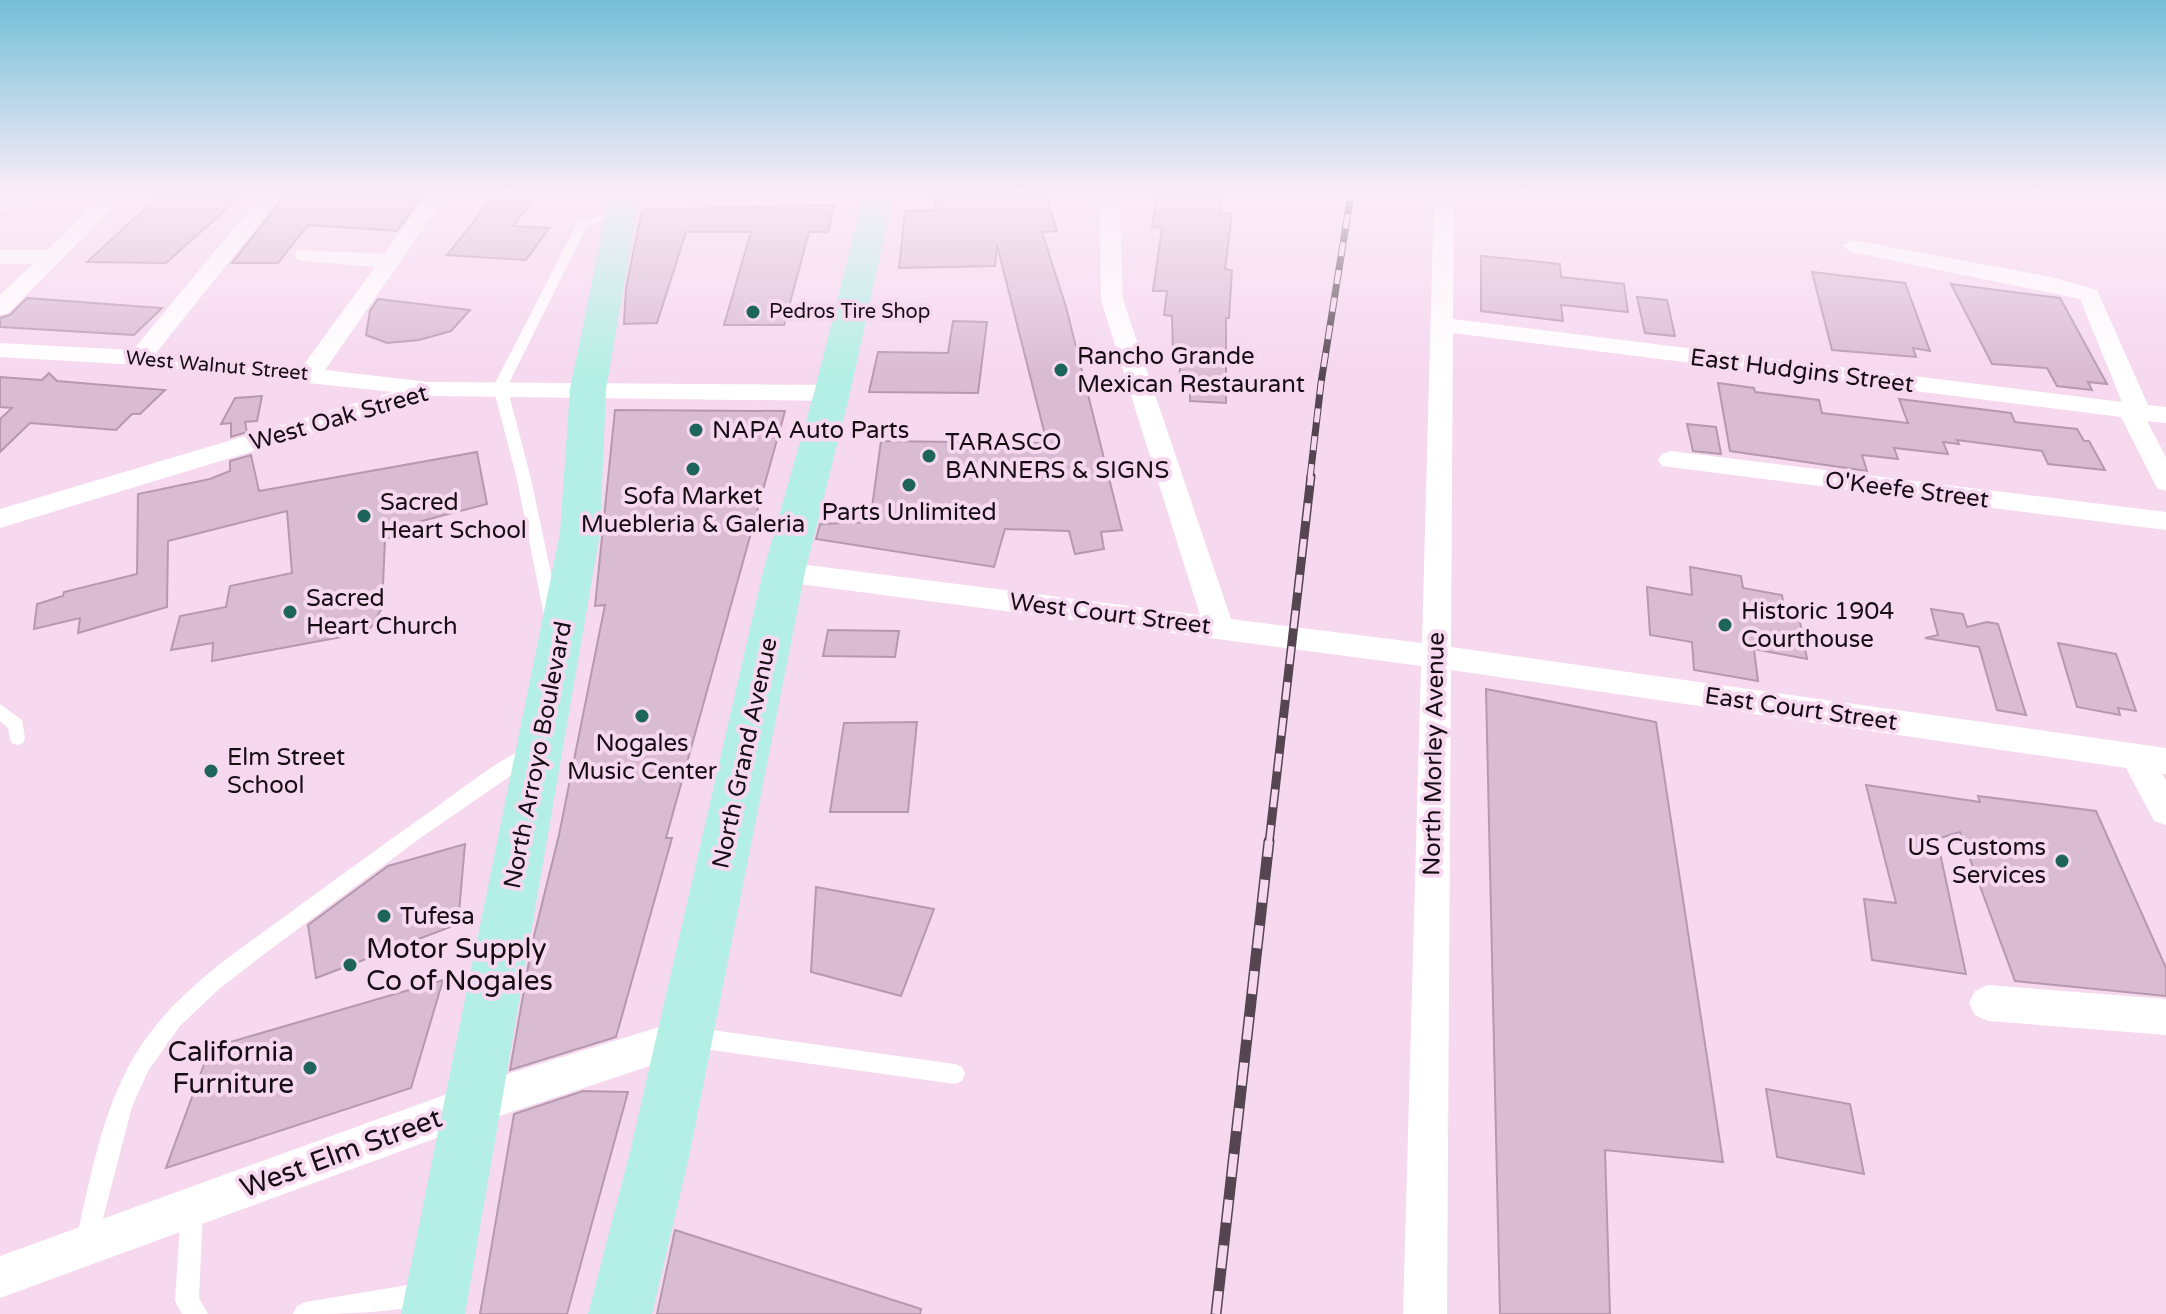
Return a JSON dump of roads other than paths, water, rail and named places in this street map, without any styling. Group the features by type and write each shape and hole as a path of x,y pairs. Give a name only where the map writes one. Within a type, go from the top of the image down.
{"main road":[{"name":"North Arroyo Boulevard","path":"435,1303 580,533 588,389 613,254"},
{"name":"North Grand Avenue","path":"620,1314 685,1037 784,572 832,393 865,254"}],"street":[{"path":"0,308 58,254"},
{"path":"139,358 224,254"},
{"path":"310,374 393,254"},
{"path":"1111,254 1112,300 1219,628"},
{"name":"North Morley Avenue","path":"1425,1314 1442,254"},
{"path":"1896,254 2051,284 2089,295 2134,411 2166,482"},
{"path":"306,255 388,261"},
{"path":"0,257 55,257"},
{"name":"East Hudgins Street","path":"1439,324 2166,415"},
{"name":"West Walnut Street","path":"0,350 139,358 433,388"},
{"name":"West Oak Street","path":"3,525 433,388 832,393"},
{"name":"O'Keefe Street","path":"1671,460 2154,521"},
{"name":"West Court Street","path":"784,572 1435,656"},
{"name":"East Court Street","path":"1435,656 2152,760"},
{"path":"2152,760 2166,811"},
{"path":"1988,1003 2166,1017"},
{"name":"West Elm Street","path":"0,1277 472,1105 685,1037"}],"lane":[{"path":"558,647 524,479 500,387 567,254"},
{"path":"0,711 16,725 17,738"},
{"path":"85,1246 119,1116 141,1065 167,1023 207,986 429,819 539,747"},
{"path":"685,1037 955,1074"},
{"path":"192,1207 187,1301 196,1314"},
{"path":"305,1314 435,1303"}],"railway":[{"path":"1310,478 1341,254"},
{"path":"1269,843 1311,476"},
{"path":"1216,1314 1269,841"}],"place":[{"name":"Pedros Tire Shop","path":"753,312"},
{"name":"Rancho Grande Mexican Restaurant","path":"1061,370"},
{"name":"NAPA Auto Parts","path":"696,430"},
{"name":"TARASCO BANNERS & SIGNS","path":"929,456"},
{"name":"Sofa Market Muebleria & Galeria","path":"693,469"},
{"name":"Parts Unlimited","path":"909,485"},
{"name":"Sacred Heart School","path":"364,516"},
{"name":"Sacred Heart Church","path":"290,612"},
{"name":"Historic 1904 Courthouse","path":"1725,625"},
{"name":"Nogales Music Center","path":"642,716"},
{"name":"Elm Street School","path":"211,771"},
{"name":"US Customs Services","path":"2062,861"},
{"name":"Tufesa","path":"384,916"},
{"name":"Motor Supply Co of Nogales","path":"350,965"},
{"name":"California Furniture","path":"310,1068"}]}
